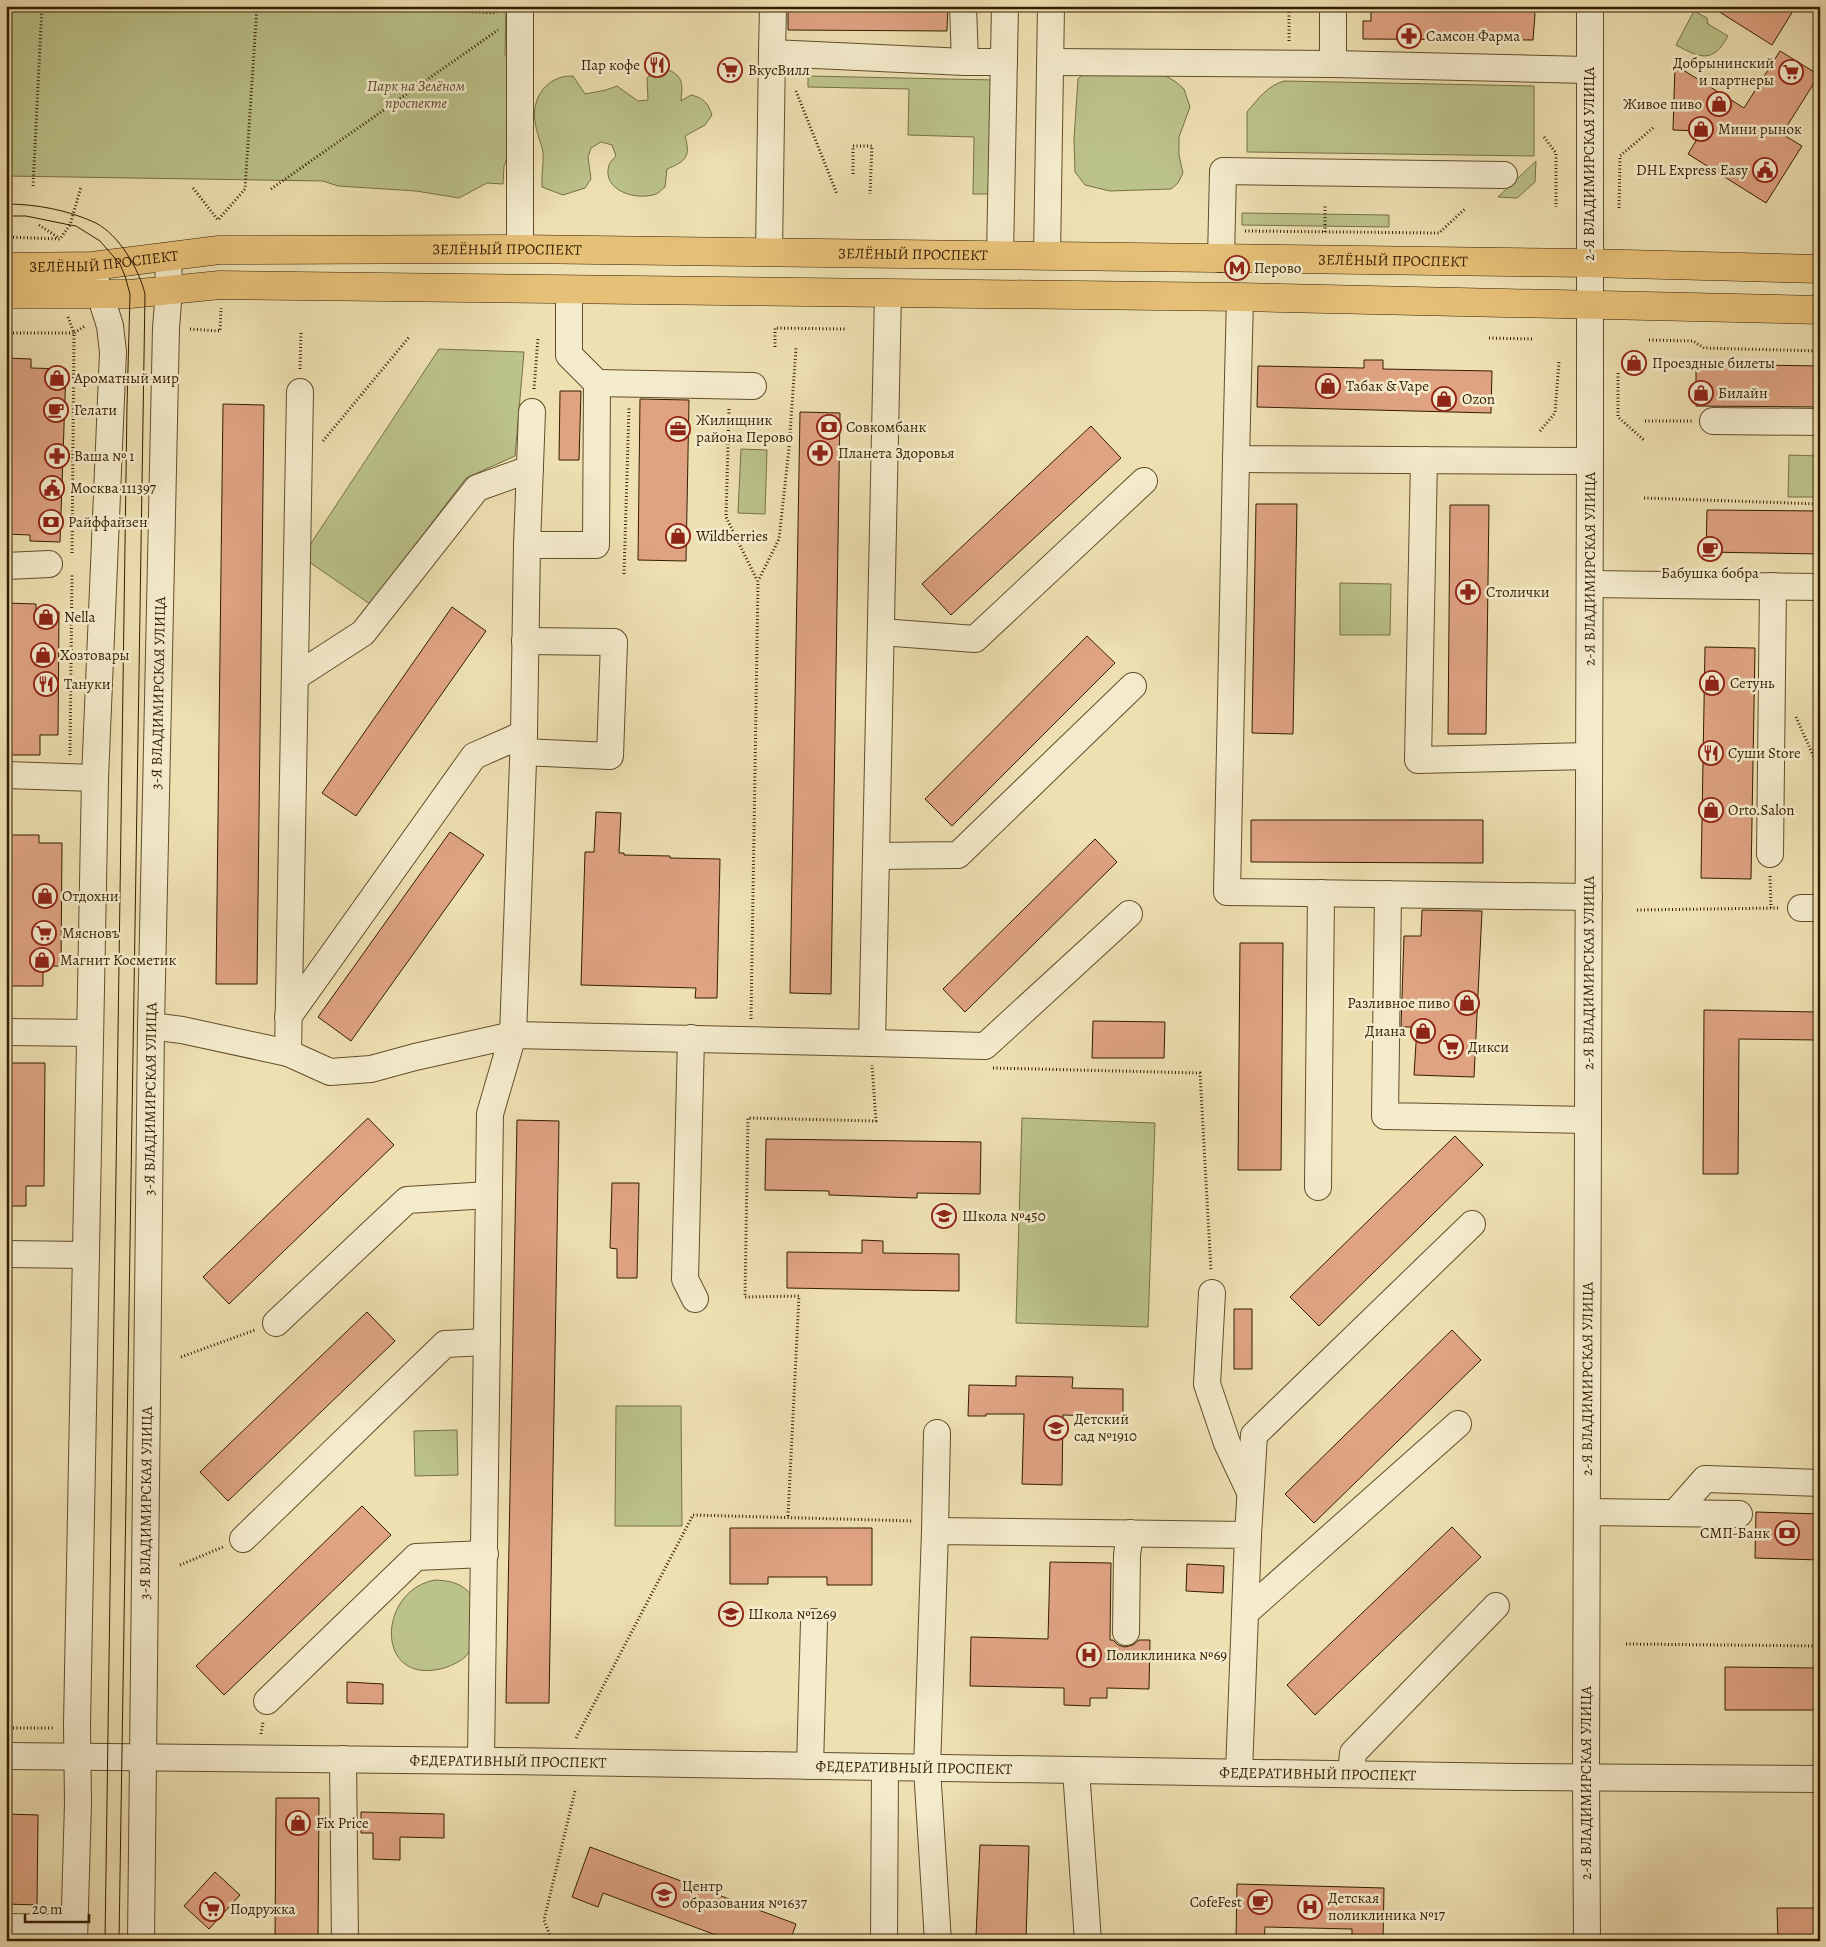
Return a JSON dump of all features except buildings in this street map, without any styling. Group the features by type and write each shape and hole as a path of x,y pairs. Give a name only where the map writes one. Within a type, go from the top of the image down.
{"main road":[{"name":"ЗЕЛЁНЫЙ ПРОСПЕКТ","path":"6,267 92,266 219,250 520,249 1589,263 1820,270"},
{"name":"ЗЕЛЁНЫЙ ПРОСПЕКТ","path":"6,294 144,294 220,285 1240,297 1820,310"}],"street":[{"path":"768,251 773,6"},
{"path":"963,6 964,62"},
{"path":"1000,255 1005,6"},
{"path":"1047,256 1051,6"},
{"path":"1333,6 1333,64"},
{"name":"2-Я ВЛАДИМИРСКАЯ УЛИЦА","path":"1587,1941 1586,1512 1590,584 1588,70 1590,6"},
{"path":"520,10 520,249"},
{"path":"772,53 964,62 1004,62"},
{"path":"1050,62 1333,64 1588,70"},
{"path":"1222,258 1223,171 1504,176"},
{"name":"3-Я ВЛАДИМИРСКАЯ УЛИЦА","path":"140,1941 144,1757 151,1026 166,328 169,290 168,256"},
{"path":"6,1927 74,1934 78,1803 77,1756 90,1033 82,778 113,352 110,326 92,266"},
{"path":"569,289 569,355 597,383 741,386"},
{"path":"875,1058 876,856 888,293"},
{"path":"1240,297 1227,892 1589,897"},
{"path":"527,545 596,546 597,383"},
{"path":"288,1053 300,392"},
{"path":"481,1760 490,1114 513,1035 532,412"},
{"path":"1713,421 1820,422"},
{"path":"1236,459 1590,462"},
{"path":"1424,460 1418,760 1589,756"},
{"path":"294,677 362,633 477,488 530,469"},
{"path":"881,632 975,638 1144,481"},
{"path":"6,566 64,565"},
{"path":"1590,584 1820,586"},
{"path":"1770,854 1773,586"},
{"path":"288,1017 474,756 523,743 610,756 614,642 525,641"},
{"path":"876,856 958,855 1133,686"},
{"path":"6,775 82,778"},
{"path":"1318,1187 1321,893"},
{"path":"1388,894 1385,1116 1588,1120"},
{"path":"151,1026 182,1030 288,1053 330,1072 371,1069 513,1035 750,1040 875,1058 985,1046 1129,914"},
{"path":"6,1032 90,1033"},
{"path":"691,1038 685,1279 695,1299"},
{"path":"276,1323 407,1200 489,1195"},
{"path":"1239,1772 1250,1490 1254,1435 1472,1224"},
{"path":"6,1254 86,1255"},
{"path":"1212,1293 1206,1384 1227,1443 1250,1490"},
{"path":"243,1539 445,1344 487,1342"},
{"path":"1245,1613 1458,1424"},
{"path":"937,1433 927,1769 938,1941"},
{"path":"1675,1513 1705,1478 1820,1483"},
{"path":"1586,1512 1739,1514"},
{"path":"934,1526 1130,1534 1248,1535"},
{"path":"1126,1632 1127,1555 1130,1534"},
{"path":"267,1701 416,1558 484,1554"},
{"path":"1351,1774 1352,1752 1496,1606"},
{"path":"810,1766 814,1622"},
{"name":"ФЕДЕРАТИВНЫЙ ПРОСПЕКТ","path":"6,1756 481,1760 927,1769 1820,1779"},
{"path":"343,1759 345,1941"},
{"path":"884,1941 885,1767"},
{"path":"1076,1770 1088,1941"}],"path":[{"path":"33,186 42,6"},
{"path":"193,188 218,220 245,189 257,6"},
{"path":"371,6 478,12 520,10"},
{"path":"478,12 479,6"},
{"path":"1289,6 1289,64"},
{"path":"271,189 520,10"},
{"path":"793,84 837,194"},
{"path":"1619,208 1620,156 1654,127"},
{"path":"1544,137 1556,153 1556,207"},
{"path":"852,174 854,146 872,146 870,194"},
{"path":"60,238 70,224 81,187"},
{"path":"1325,205 1325,232"},
{"path":"1222,230 1439,233 1466,208"},
{"path":"39,225 60,238"},
{"path":"6,237 60,238"},
{"path":"187,329 220,331 221,305"},
{"path":"68,316 74,333 64,565 82,778"},
{"path":"6,332 74,333 85,326"},
{"path":"775,347 775,328 846,329"},
{"path":"300,392 301,333"},
{"path":"298,470 410,336"},
{"path":"532,412 538,338"},
{"path":"1489,338 1534,339"},
{"path":"1649,340 1693,341 1704,348 1820,351"},
{"path":"750,1040 758,581 779,539 789,448 796,348"},
{"path":"1540,431 1555,413 1559,362"},
{"path":"1618,373 1618,417 1645,442"},
{"path":"624,574 629,384"},
{"path":"741,386 726,517 758,581"},
{"path":"1645,420 1713,421"},
{"path":"1644,498 1820,504"},
{"path":"1770,854 1771,908"},
{"path":"1638,910 1811,908"},
{"path":"788,1516 798,1296 745,1297 748,1118 876,1121 875,1058"},
{"path":"991,1068 1200,1073 1212,1293"},
{"path":"180,1356 276,1323"},
{"path":"576,1738 693,1515 788,1516 934,1526"},
{"path":"180,1565 243,1539"},
{"path":"1626,1644 1820,1646"},
{"path":"6,1728 50,1728 58,1725"},
{"path":"552,1941 544,1920 575,1792"}],"green space":[{"name":"Парк на Зелёном проспекте","path":"6,6 506,6 505,54 510,66 512,146 504,166 503,184 487,183 459,198 416,191 338,186 323,181 6,176"},
{"path":"1694,11 1707,18 1708,24 1728,36 1717,51 1711,55 1705,56 1692,53 1676,45"},
{"path":"664,68 675,73 680,80 682,84 681,101 691,95 702,99 709,107 712,115 705,125 685,136 687,154 683,161 667,169 665,187 658,193 648,196 631,195 622,192 610,181 608,174 610,164 616,156 612,145 601,142 591,148 588,157 591,179 585,188 563,195 542,187 543,152 534,113 543,89 556,79 573,76 585,94 617,86 638,101 648,100 647,78 654,70"},
{"path":"1161,73 1184,89 1190,107 1179,137 1179,155 1183,173 1178,183 1171,189 1110,191 1085,185 1075,172 1074,139 1078,79 1083,74"},
{"path":"808,76 995,80 993,194 973,194 974,137 908,135 909,89 808,87"},
{"path":"1284,81 1534,86 1534,156 1247,152 1247,112 1268,90"},
{"path":"1536,161 1535,182 1517,198 1498,197"},
{"path":"1242,213 1389,215 1389,227 1242,225"},
{"path":"439,349 524,352 515,456 466,478 370,604 302,557"},
{"path":"741,449 767,450 765,514 738,513"},
{"path":"1789,455 1820,456 1820,497 1788,497"},
{"path":"1340,583 1391,584 1390,635 1340,635"},
{"path":"1022,1118 1155,1123 1148,1327 1016,1323"},
{"path":"616,1406 681,1406 682,1526 615,1526"},
{"path":"457,1430 458,1475 415,1476 414,1431"},
{"path":"435,1580 449,1581 459,1585 477,1602 472,1643 469,1652 464,1658 448,1667 418,1670 403,1663 394,1650 391,1634 394,1617 402,1600 416,1587"}],"tram line":[{"path":"6,204 29,205 63,211 85,218 104,228 127,254 138,274 145,294 119,1941"},
{"path":"6,216 26,216 76,226 100,241 120,264 130,294 105,1941"}],"place":[{"name":"Самсон Фарма","path":"1409,36"},
{"name":"Пар кофе","path":"657,65"},
{"name":"ВкусВилл","path":"730,70"},
{"name":"Добрынинский и партнеры","path":"1791,72"},
{"name":"Живое пиво","path":"1719,104"},
{"name":"Мини рынок","path":"1701,129"},
{"name":"DHL Express Easy","path":"1765,170"},
{"name":"Перово","path":"1237,268"},
{"name":"Проездные билеты","path":"1634,363"},
{"name":"Ароматный мир","path":"57,378"},
{"name":"Табак & Vape","path":"1328,386"},
{"name":"Билайн","path":"1701,393"},
{"name":"Ozon","path":"1444,399"},
{"name":"Гелати","path":"56,410"},
{"name":"Совкомбанк","path":"829,427"},
{"name":"Жилищник района Перово","path":"678,429"},
{"name":"Планета Здоровья","path":"820,453"},
{"name":"Ваша № 1","path":"57,456"},
{"name":"Москва 111397","path":"52,488"},
{"name":"Райффайзен","path":"51,522"},
{"name":"Wildberries","path":"678,536"},
{"name":"Бабушка бобра","path":"1710,549"},
{"name":"Столички","path":"1468,592"},
{"name":"Nella","path":"46,617"},
{"name":"Хозтовары","path":"43,655"},
{"name":"Сетунь","path":"1712,683"},
{"name":"Тануки","path":"46,684"},
{"name":"Суши Store","path":"1711,753"},
{"name":"Orto.Salon","path":"1711,810"},
{"name":"Отдохни","path":"45,896"},
{"name":"Мясновъ","path":"44,933"},
{"name":"Магнит Косметик","path":"42,960"},
{"name":"Разливное пиво","path":"1467,1003"},
{"name":"Диана","path":"1423,1031"},
{"name":"Дикси","path":"1451,1047"},
{"name":"Школа №450","path":"944,1216"},
{"name":"Детский сад №1910","path":"1056,1428"},
{"name":"СМП-Банк","path":"1787,1533"},
{"name":"Школа №1269","path":"731,1614"},
{"name":"Поликлиника №69","path":"1089,1655"},
{"name":"Fix Price","path":"298,1823"},
{"name":"Центр образования №1637","path":"664,1895"},
{"name":"CofeFest","path":"1260,1902"},
{"name":"Детская поликлиника №17","path":"1310,1907"},
{"name":"Подружка","path":"212,1909"}]}
